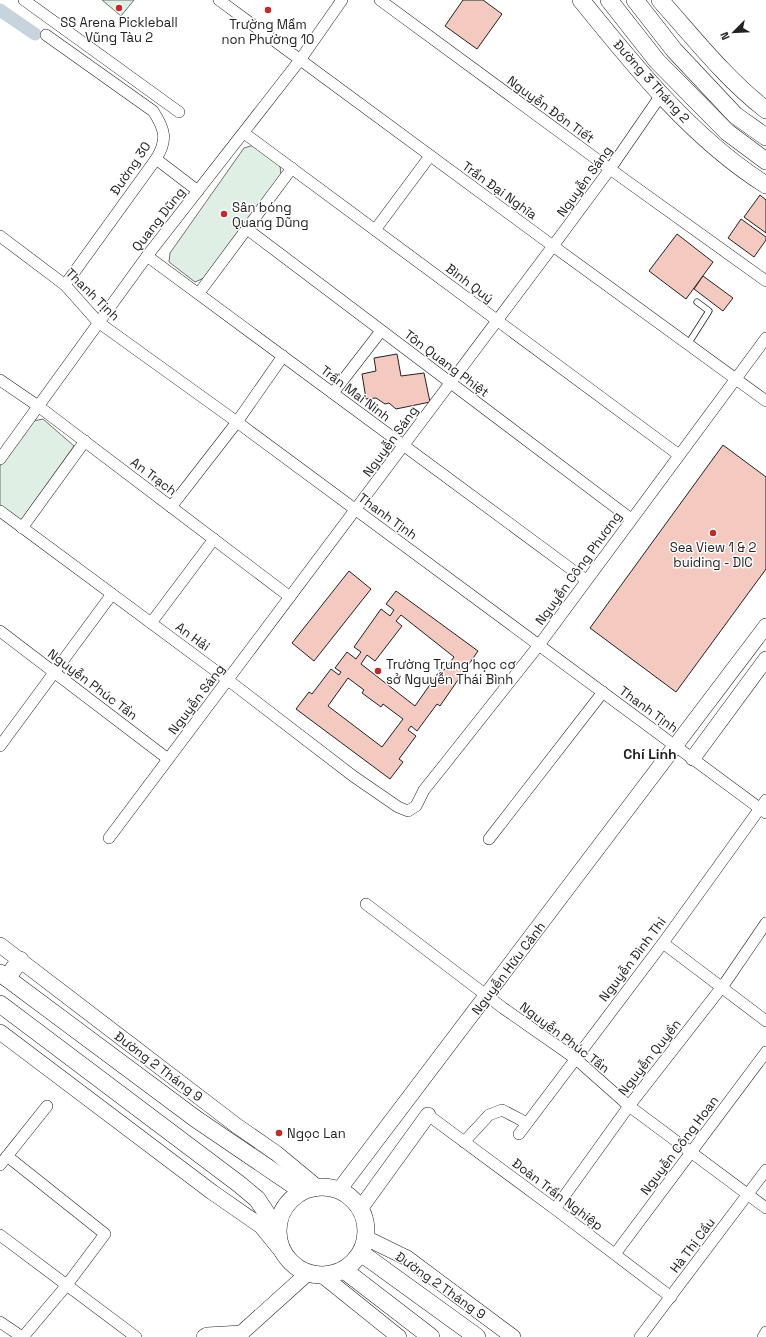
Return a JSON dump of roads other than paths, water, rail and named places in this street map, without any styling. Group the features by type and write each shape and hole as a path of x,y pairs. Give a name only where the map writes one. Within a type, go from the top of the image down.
{"main road":[{"name":"Đường 3 Tháng 2","path":"582,0 661,95 684,119 729,158 766,185"},
{"name":"Đường 3 Tháng 2","path":"609,0 657,61 727,132 766,161"},
{"path":"635,0 674,50 736,115 766,137"},
{"path":"660,0 749,97 766,110"},
{"name":"Nguyễn Hữu Cảnh","path":"339,1190 766,626"},
{"path":"693,758 766,659"},
{"name":"Đường 2 Tháng 9","path":"0,945 237,1126 276,1153 310,1189"},
{"path":"3,975 20,960"},
{"name":"Đường 2 Tháng 9","path":"3,975 196,1119 310,1189"},
{"path":"0,1004 239,1184 257,1199 277,1229"},
{"path":"0,1032 212,1192 261,1226 292,1264 315,1274 399,1337"},
{"path":"360,1209 428,1115"},
{"path":"204,1337 206,1335 240,1335 315,1274 344,1270 354,1263 363,1246 366,1222 360,1209 351,1198 339,1190 329,1187 310,1189 292,1198 285,1206 277,1229 278,1241 283,1253"},
{"name":"Đường 2 Tháng 9","path":"363,1246 408,1285 477,1337"},
{"name":"Đường 2 Tháng 9","path":"363,1246 407,1258 513,1337"},
{"path":"344,1270 431,1337"}],"street":[{"path":"24,0 179,112"},
{"name":"Trần Đại Nghĩa","path":"219,0 766,401"},
{"name":"Quang Dũng","path":"0,459 147,256 300,60 342,0"},
{"name":"Nguyễn Đôn Tiết","path":"380,0 610,169 766,281"},
{"name":"Đường 30","path":"46,35 153,111 161,123 164,138 162,150 156,159 65,285"},
{"name":"Nguyễn Sáng","path":"109,838 553,246 610,169 661,95"},
{"name":"Bình Quý","path":"244,133 679,455"},
{"path":"375,230 430,156"},
{"path":"156,159 198,191"},
{"path":"199,294 292,168"},
{"name":"Tôn Quang Phiệt","path":"247,229 631,520"},
{"name":"Thanh Tịnh","path":"0,236 65,285 98,322 237,422 676,746 764,807"},
{"name":"Trần Mai Ninh","path":"147,256 586,580"},
{"path":"333,393 381,331"},
{"name":"Nguyễn Công Phương","path":"408,810 416,806 424,790 539,645 766,338"},
{"path":"171,507 237,422 283,356"},
{"name":"An Trạch","path":"0,380 38,406 290,596"},
{"path":"22,528 85,442"},
{"name":"An Hải","path":"0,511 152,623 354,776 398,807 408,810"},
{"path":"152,623 214,539"},
{"path":"0,746 112,594"},
{"name":"Nguyễn Phúc Tần","path":"0,630 168,759"},
{"path":"488,839 603,692"},
{"name":"Nguyễn Đình Thi","path":"519,1134 576,1060 764,807"},
{"name":"Nguyễn Phúc Tần","path":"366,904 576,1060 629,1106 766,1208"},
{"name":"Nguyễn Quyền","path":"555,1209 629,1106 722,986 766,923"},
{"path":"663,943 722,986 766,1021"},
{"name":"Nguyễn Công Hoan","path":"615,1254 766,1052"},
{"path":"0,1322 22,1337 66,1286 105,1234 3,1160 47,1106"},
{"path":"464,1142 489,1115 502,1110 527,1123"},
{"name":"Đoàn Trần Nghiệp","path":"428,1115 671,1297"},
{"name":"Hà Thị Cầu","path":"640,1337 766,1170"},
{"path":"0,1235 136,1337"},
{"path":"763,1337 766,1332"}],"lane":[{"path":"688,344 709,311 697,302"}],"waterway":[{"path":"0,10 35,34"}],"place":[{"name":"SS Arena Pickleball Vũng Tàu 2","path":"119,8"},
{"name":"Trường Mầm non Phường 10","path":"268,10"},
{"name":"Sân bóng Quang Dũng","path":"224,214"},
{"name":"Sea View 1 & 2 buiding - DIC","path":"713,533"},
{"name":"Trường Trung học cơ sở Nguyễn Thái Bình","path":"378,671"},
{"name":"Ngọc Lan","path":"279,1133"}],"district":[{"name":"Chí Linh","path":"650,754"}]}
